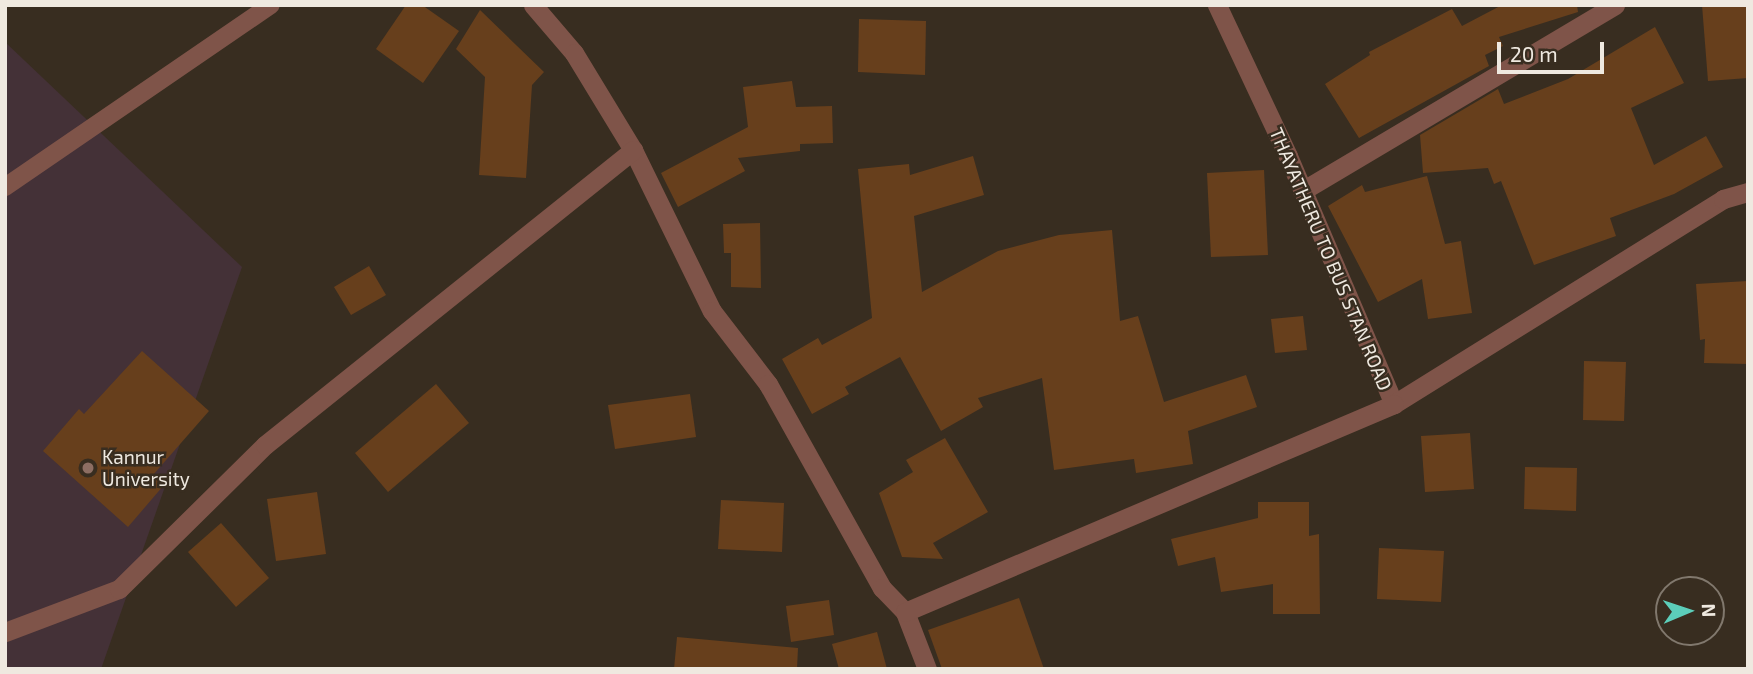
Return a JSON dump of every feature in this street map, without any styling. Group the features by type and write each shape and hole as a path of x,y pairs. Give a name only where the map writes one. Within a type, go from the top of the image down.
{"street":[{"path":"533,5 574,53 633,150 712,312 768,384 882,587 905,612 927,669"},
{"name":"THAYATHERU TO BUS STAN ROAD","path":"1217,5 1303,191 1394,404 1723,199 1748,191"},
{"path":"1303,191 1615,5"},
{"path":"5,632 119,589 265,445 633,150"},
{"path":"905,612 1394,404"}],"lane":[{"path":"5,187 271,5"}],"shaded area":[{"name":"Kannur University","path":"5,42 242,267 101,669 5,669"}],"building":[{"path":"406,5 422,5 459,31 423,83 376,49"},
{"path":"1502,5 1577,5 1578,12 1499,37 1503,46 1485,55 1489,66 1359,138 1325,84 1370,55 1369,52 1452,9 1462,26"},
{"path":"1702,5 1748,5 1748,78 1708,81"},
{"path":"480,10 544,72 532,85 526,178 479,175 485,77 456,49"},
{"path":"859,19 926,21 925,75 858,72"},
{"path":"1655,27 1684,83 1631,108 1654,165 1706,136 1723,167 1674,194 1610,218 1616,236 1534,265 1501,181 1494,184 1488,168 1423,173 1420,135 1498,89 1504,104 1568,79"},
{"path":"792,81 796,107 832,106 833,143 800,144 800,151 738,158 745,171 678,207 661,173 748,127 743,87"},
{"path":"973,156 984,195 914,216 922,292 998,251 1059,235 1112,230 1120,321 1138,316 1164,402 1246,375 1257,407 1188,431 1193,464 1136,473 1134,459 1054,470 1042,378 978,398 983,407 941,431 900,357 845,387 849,394 812,414 782,359 818,338 822,345 872,318 858,169 909,164 910,175"},
{"path":"1264,170 1268,255 1211,257 1207,173"},
{"path":"1427,176 1445,244 1461,241 1472,313 1428,319 1422,279 1378,302 1328,206 1362,185 1365,192"},
{"path":"760,223 761,288 731,287 731,253 724,253 723,224"},
{"path":"369,266 386,295 351,315 334,287"},
{"path":"1748,281 1748,364 1704,363 1705,339 1700,340 1696,284"},
{"path":"1303,316 1307,350 1275,353 1271,319"},
{"path":"142,351 209,411 153,475 164,485 128,527 43,451 79,409 84,414"},
{"path":"1584,361 1626,362 1624,421 1583,420"},
{"path":"436,384 469,423 388,492 355,453"},
{"path":"690,394 696,437 615,449 608,405"},
{"path":"1470,433 1474,489 1425,492 1421,436"},
{"path":"945,438 988,512 933,543 943,559 902,557 879,493 913,472 906,460"},
{"path":"1525,467 1577,468 1576,511 1524,509"},
{"path":"317,492 326,554 276,561 267,499"},
{"path":"721,500 784,503 782,552 718,549"},
{"path":"1258,502 1309,502 1309,536 1319,534 1320,614 1273,614 1273,584 1221,592 1215,557 1178,566 1171,539 1258,518"},
{"path":"221,523 269,578 236,607 188,552"},
{"path":"1379,548 1444,551 1441,602 1377,599"},
{"path":"1019,598 1044,669 942,669 928,630"},
{"path":"829,600 834,635 791,642 786,606"},
{"path":"877,632 887,669 839,669 832,644"},
{"path":"677,637 798,648 797,669 674,669"}],"place":[{"name":"Kannur University","path":"88,468"}]}
